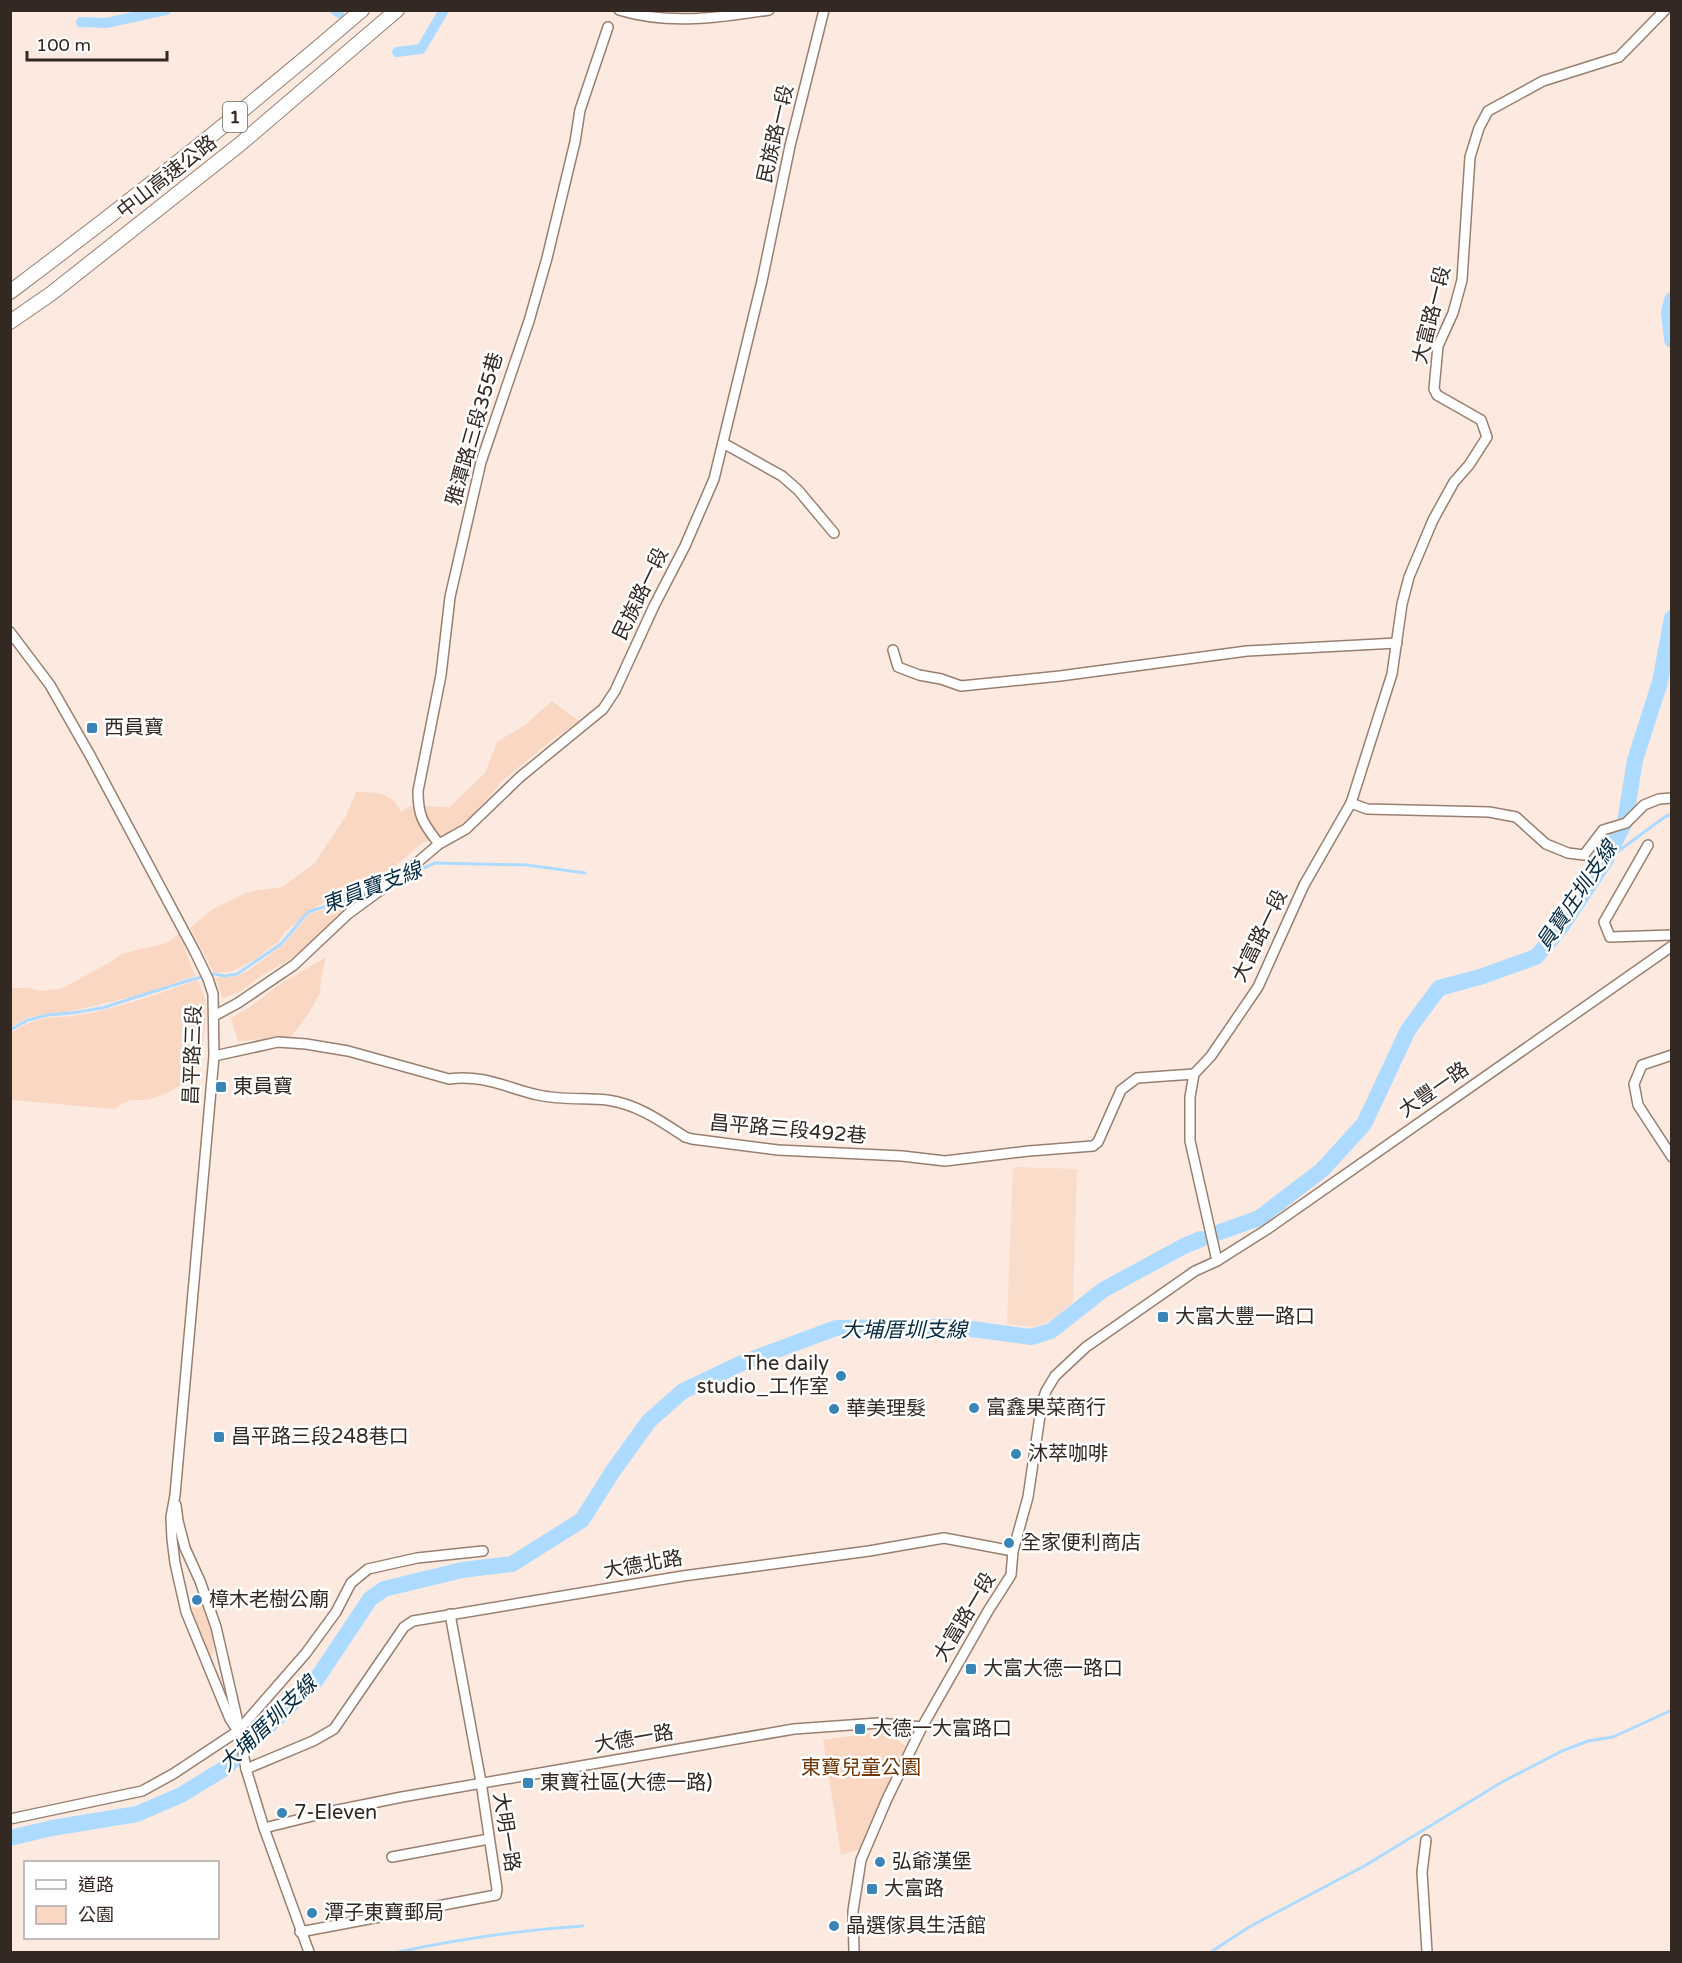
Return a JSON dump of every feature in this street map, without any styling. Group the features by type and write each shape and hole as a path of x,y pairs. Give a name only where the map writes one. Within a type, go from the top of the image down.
{"highway":[{"name":"中山高速公路","path":"10,292 106,220 281,80 362,10"},
{"name":"中山高速公路","path":"10,322 52,293 239,145 397,10"}],"street":[{"path":"619,10 648,17 681,19 766,11"},
{"name":"民族路一段","path":"214,1016 238,1003 294,965 348,914 439,844 466,829 520,777 603,709 615,692 654,606 685,546 714,479 762,281 790,146 824,10"},
{"name":"大富路一段","path":"1194,1074 1211,1056 1258,987 1304,885 1351,803 1392,674 1402,603 1409,577 1433,520 1454,482 1469,465 1487,437 1481,420 1437,395 1434,388 1438,346 1453,313 1462,280 1467,171 1479,128 1488,111 1543,81 1619,57 1665,10"},
{"name":"雅潭路三段355巷","path":"439,844 421,820 418,791 441,675 450,597 458,556 482,462 529,321 547,258 575,142 580,110 608,27"},
{"path":"723,443 782,476 798,490 834,533"},
{"name":"昌平路三段","path":"10,632 50,685 102,777 203,969 213,994 214,1056 175,1495 171,1517 172,1539 186,1612 230,1719 238,1731"},
{"path":"893,650 898,667 961,687 1247,651 1397,643"},
{"path":"1351,803 1367,809 1489,812 1516,817 1546,844 1568,853 1584,855 1603,830 1626,823 1644,805 1659,799 1671,798"},
{"path":"1648,844 1604,922 1610,937 1671,935"},
{"name":"大豐一路","path":"1217,1262 1671,946"},
{"name":"昌平路三段492巷","path":"214,1056 278,1042 306,1044 348,1051 449,1079 466,1077 488,1080 540,1096 610,1101 644,1110 692,1139 778,1150 902,1156 945,1161 1093,1146 1098,1142 1121,1090 1137,1078 1194,1074"},
{"path":"1671,1055 1642,1065 1634,1084 1638,1106 1671,1157"},
{"path":"1194,1074 1190,1141 1217,1262"},
{"name":"大富路一段","path":"854,1953 853,1911 861,1860 922,1727 1011,1575 1013,1551 1028,1497 1042,1402 1046,1391 1055,1376 1086,1347 1195,1271 1217,1262"},
{"name":"昌平路三段","path":"175,1495 178,1521 185,1548 200,1581 216,1627 246,1769 264,1828 309,1953"},
{"name":"大德北路","path":"246,1769 313,1741 334,1729 404,1627 413,1621 683,1576 869,1551 944,1538 1013,1551"},
{"path":"10,1819 142,1791 238,1731 306,1653 336,1612 351,1583 368,1569 417,1558 483,1551"},
{"name":"大明一路","path":"300,1932 496,1895 481,1782 450,1614"},
{"name":"大德一路","path":"264,1828 355,1806 481,1782 646,1756 794,1729 879,1723 922,1727"},
{"path":"392,1857 489,1839"},
{"path":"1426,1840 1422,1872 1427,1953"}],"shaded area":[{"path":"1013,1167 1077,1169 1073,1302 1057,1317 1035,1327 1007,1324"}],"green space":[{"path":"552,701 579,721 502,781 474,814 446,836 422,843 372,886 320,904 254,960 233,971 214,973 190,928 213,909 248,892 282,887 314,864 346,816 356,792 382,794 393,800 401,812 410,806 450,807 485,773 497,742 525,725"},
{"path":"350,903 301,951 240,992 223,998 215,978 237,976 248,971 283,945 309,914"},
{"path":"179,934 195,976 139,995 72,1011 29,1017 11,1027 11,988 42,991 63,988 124,953 167,943"},
{"path":"326,957 320,993 309,1013 290,1038 238,1041 231,1018 250,1007 277,986"},
{"path":"197,980 206,1006 202,1055 197,1069 180,1086 157,1097 128,1101 115,1109 11,1100 11,1033 22,1026 42,1019 104,1010"},
{"path":"203,1606 213,1638 212,1657 208,1654 189,1609"},
{"name":"東寶兒童公園","path":"879,1732 891,1735 908,1748 860,1849 841,1855 823,1740"}],"waterway":[{"path":"81,22 106,23 166,10"},
{"path":"335,10 339,13"},
{"path":"397,52 421,49 444,10"},
{"name":"員寶庄圳支線","path":"1672,300 1669,312 1672,340"},
{"name":"員寶庄圳支線","path":"1220,1232 1259,1218 1322,1170 1364,1124 1408,1030 1439,988 1480,977 1536,957 1561,927 1605,861 1625,822 1635,760 1660,682 1672,618"},
{"path":"1605,861 1666,816 1672,815"},
{"name":"東員寶支線","path":"407,875 435,863 527,865 585,873"},
{"name":"東員寶支線","path":"10,1030 28,1020 102,1008 214,974 225,976 237,974 281,944 308,912 376,888"},
{"name":"大埔厝圳支線","path":"10,1838 52,1828 137,1814 181,1795 225,1768 316,1680 370,1599 384,1589 462,1570 512,1564 582,1520 649,1421 683,1391 742,1363 836,1328 957,1327 1031,1337 1051,1331 1103,1290 1201,1239"},
{"path":"1211,1952 1249,1927 1366,1865 1502,1782 1562,1751 1588,1741 1613,1737 1672,1710"},
{"path":"398,1952 490,1936 583,1926"}],"place":[{"name":"西員寶","path":"92,728"},
{"name":"東員寶","path":"221,1087"},
{"name":"大富大豐一路口","path":"1163,1317"},
{"name":"The daily studio_工作室","path":"841,1376"},
{"name":"富鑫果菜商行","path":"974,1408"},
{"name":"華美理髮","path":"834,1409"},
{"name":"昌平路三段248巷口","path":"219,1437"},
{"name":"沐萃咖啡","path":"1016,1454"},
{"name":"全家便利商店","path":"1009,1543"},
{"name":"樟木老樹公廟","path":"197,1600"},
{"name":"大富大德一路口","path":"971,1669"},
{"name":"大德一大富路口","path":"860,1729"},
{"name":"東寶社區(大德一路)","path":"528,1783"},
{"name":"7-Eleven","path":"282,1813"},
{"name":"弘爺漢堡","path":"880,1862"},
{"name":"大富路","path":"872,1889"},
{"name":"潭子東寶郵局","path":"312,1913"},
{"name":"晶選傢具生活館","path":"834,1926"}]}
